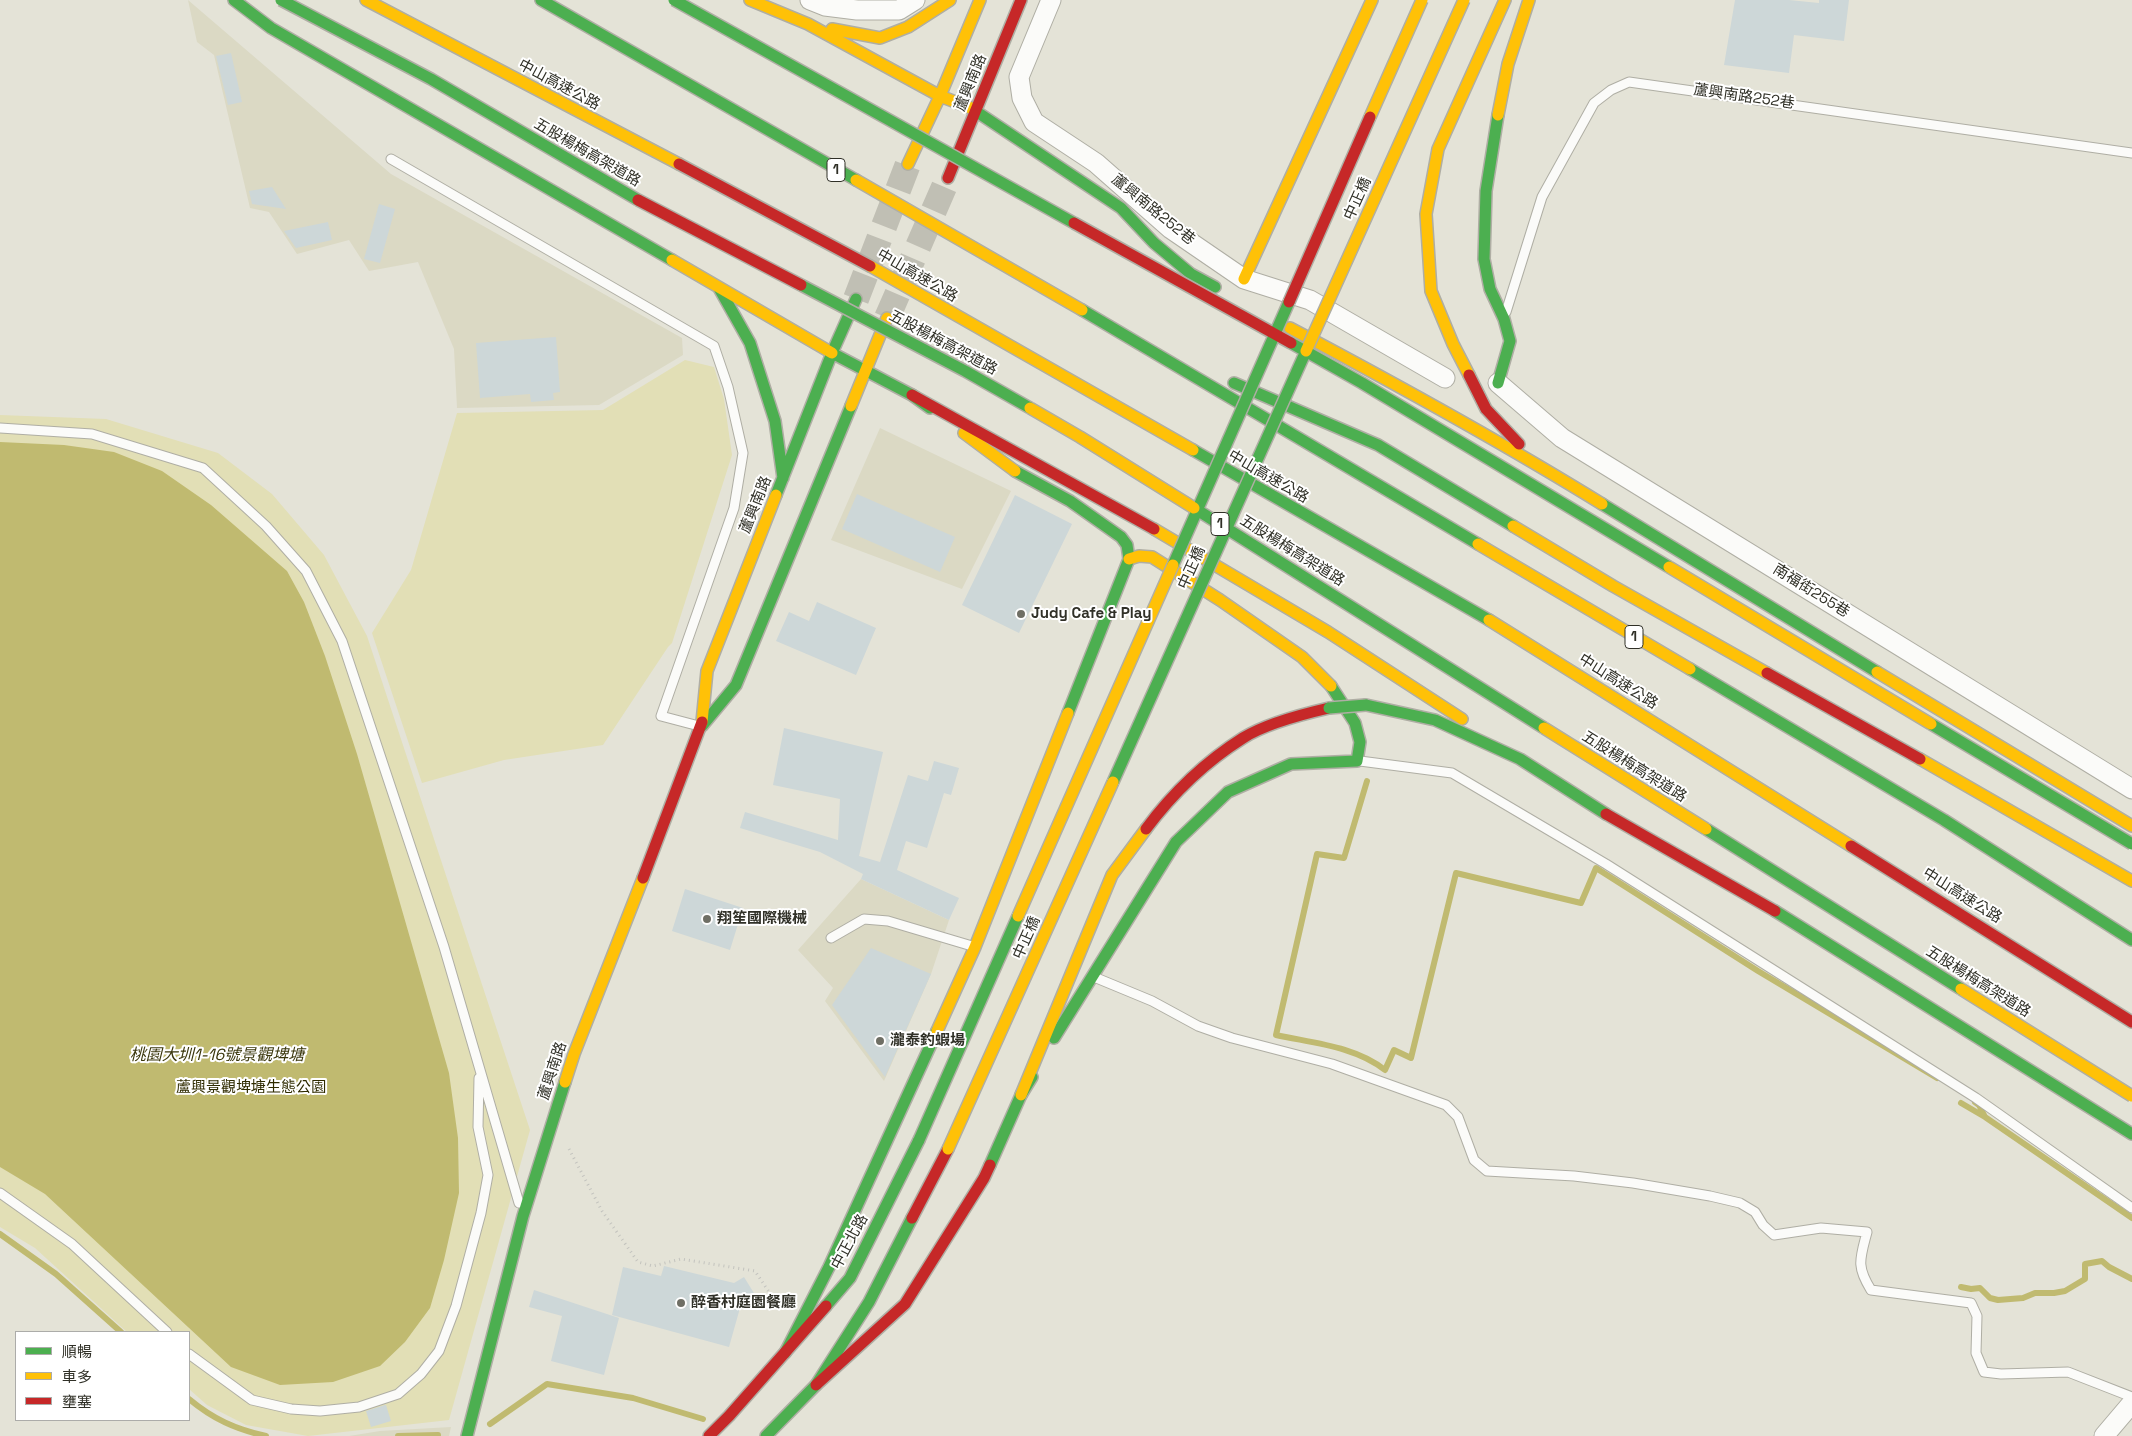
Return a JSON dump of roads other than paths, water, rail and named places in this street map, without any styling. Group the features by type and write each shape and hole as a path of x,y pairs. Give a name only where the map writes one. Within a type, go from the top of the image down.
{"main road":[{"path":"234,0 271,28 832,353 866,369 1065,478 1314,625 1424,694 1520,759 1623,825 1794,922 2132,1134"},
{"name":"五股楊梅高架道路","path":"281,0 431,79 630,196 965,371 1080,437 2132,1096"},
{"name":"中山高速公路","path":"366,0 826,242 1495,624 2132,1022"},
{"name":"1","path":"541,0 1132,339 1944,820 2132,940"},
{"path":"674,0 1362,383 2132,844"},
{"path":"750,0 808,24 940,96 976,110 1121,208 1154,243 1191,274 1226,293"},
{"path":"808,24 880,38 908,27 950,0"},
{"name":"蘆興南路","path":"908,164 940,96 980,0"},
{"name":"蘆興南路","path":"948,178 1021,0"},
{"path":"1244,279 1372,0"},
{"name":"中正橋","path":"919,1140 1422,0"},
{"name":"中正橋","path":"816,1385 869,1302 948,1149 1464,0"},
{"path":"1505,0 1438,149 1426,223 1432,290 1453,344 1486,409 1539,465"},
{"path":"1498,383 1510,341 1504,319 1490,289 1484,259 1486,191 1493,137 1508,64 1529,0"},
{"path":"718,286 750,343 775,421 783,478"},
{"name":"蘆興南路","path":"467,1436 523,1216 574,1054 702,726 706,671 832,353 856,299"},
{"path":"1269,317 1407,390 1539,465 1680,553 2132,826"},
{"name":"蘆興南路","path":"702,726 736,685 887,318"},
{"path":"1132,339 1378,445 1613,586 2132,880"},
{"path":"785,1353 829,1267 975,947 1129,559 1127,545 1121,537 1070,501 1018,473 912,395"},
{"path":"1021,1095 1091,976 1176,842 1228,792 1291,764 1357,760 1360,742 1355,723 1332,687 1302,657 1220,600 1152,557 1140,556 1129,559"},
{"path":"766,1436 816,1385 905,1304 984,1178 1021,1095 1112,875 1162,807 1200,770 1244,737 1297,715 1329,708 1366,705 1436,720 1520,759"},
{"name":"中正北路","path":"709,1436 729,1416 850,1278 919,1140"}],"street":[{"path":"810,0 824,6 857,10 899,10 916,0"},
{"name":"蘆興南路252巷","path":"1051,0 1019,76 1022,98 1034,122 1096,163 1171,229 1244,279 1310,300 1445,378"},
{"name":"南福街255巷","path":"1498,383 1562,438 2132,789"},
{"path":"2104,1436 2132,1403"}],"lane":[{"name":"蘆興南路252巷","path":"1504,319 1542,197 1594,103 1611,90 1629,82 2132,153"},
{"path":"391,160 714,346 728,387 743,453 734,508 661,716 702,726"},
{"path":"0,428 92,434 203,468 266,526 306,572 342,641 444,947 523,1216"},
{"path":"1357,760 1452,773 1614,869 1976,1098 2132,1208"},
{"path":"831,938 864,919 888,921 975,947"},
{"path":"1091,976 1152,1001 1198,1026 1232,1038 1332,1064 1446,1104 1458,1117 1474,1160 1487,1171 1574,1176 1633,1182 1710,1196 1740,1203 1755,1212 1763,1225 1774,1235 1822,1228 1867,1232 1860,1261 1862,1276 1871,1290 1970,1303 1977,1316 1976,1353 1984,1372 2001,1374 2068,1372 2132,1397"},
{"path":"190,1355 252,1400 290,1410 359,1407 398,1394 421,1374 439,1351 456,1306 481,1213 488,1175 478,1127 479,1068"},
{"path":"0,1193 22,1206 72,1244 165,1331"}],"water":[{"name":"桃園大圳1-16號景觀埤塘","path":"0,442 64,445 114,452 162,471 211,505 287,571 304,602 325,656 357,754 449,1073 458,1138 459,1193 444,1260 430,1308 405,1342 380,1366 333,1382 280,1385 231,1367 45,1194 0,1167"}],"waterway":[{"path":"1367,781 1344,858 1317,854 1276,1035 1347,1050 1385,1070 1394,1050 1411,1058 1456,873 1581,903 1596,868 1758,971 1937,1078"},
{"path":"1975,1102 1979,1105 1985,1117"},
{"path":"1961,1103 1985,1117 2132,1218"},
{"path":"0,1234 56,1274 120,1331"},
{"path":"1961,1287 1980,1288 1990,1298 1998,1300 2023,1298 2035,1293 2065,1291 2085,1279 2085,1264 2102,1261 2109,1267 2132,1279"},
{"path":"490,1424 547,1384 633,1398 703,1419"},
{"path":"190,1400 225,1422 266,1436"},
{"path":"398,1436 438,1435"}],"tunnel":[{"path":"856,299 908,164"},
{"path":"887,318 948,178"}],"place":[{"name":"Judy Cafe & Play","path":"1021,614"},
{"name":"翔笙國際機械","path":"707,919"},
{"name":"瀧泰釣蝦場","path":"880,1041"},
{"name":"醉香村庭園餐廳","path":"681,1303"}],"park label":[{"name":"蘆興景觀埤塘生態公園","path":"251,1088"}]}
